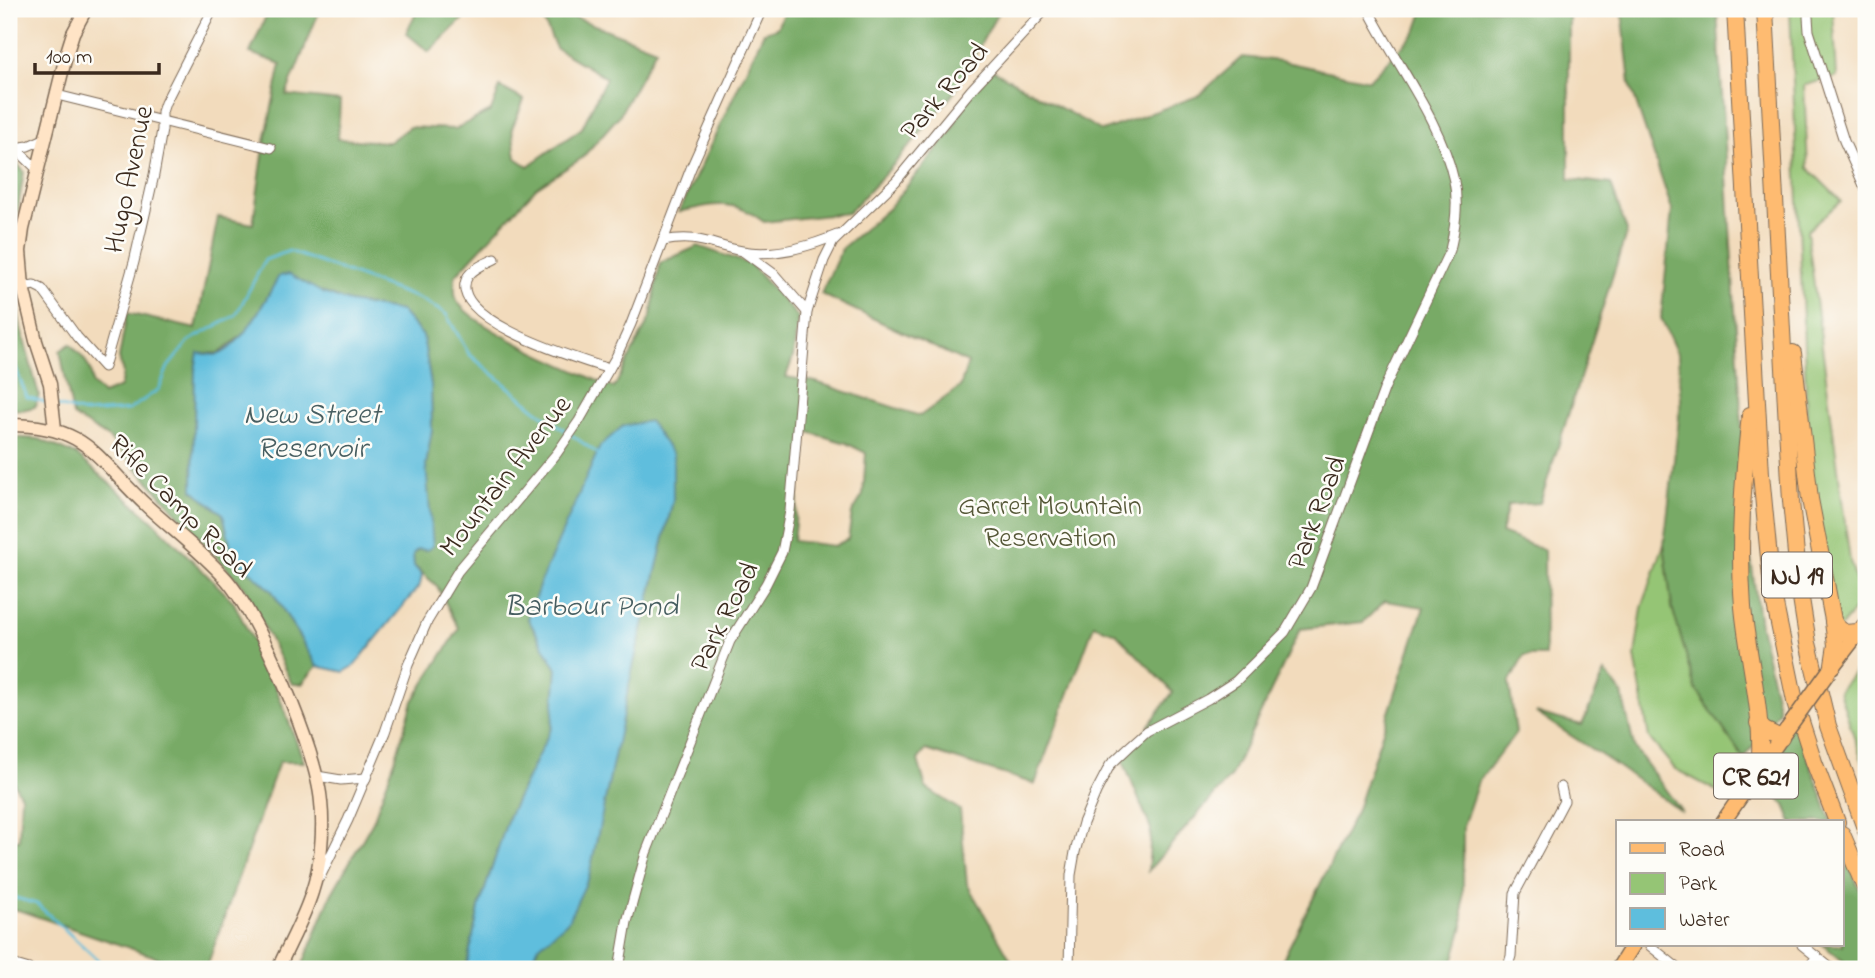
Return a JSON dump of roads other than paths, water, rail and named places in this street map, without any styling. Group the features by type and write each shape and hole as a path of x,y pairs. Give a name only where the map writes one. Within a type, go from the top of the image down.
{"highway":[{"name":"NJ 19","path":"1735,9 1766,533 1777,620 1796,706 1836,820"},
{"name":"NJ 19","path":"1765,9 1793,530 1803,615 1828,726 1866,831"},
{"path":"1768,57 1774,9"},
{"path":"1780,309 1791,326 1805,468 1833,620 1836,645 1831,668"},
{"path":"1755,373 1743,482 1741,564 1761,752 1759,772"},
{"path":"1833,620 1845,633 1862,627"},
{"path":"1758,723 1764,730 1784,733"},
{"path":"1843,836 1866,890"}],"main road":[{"name":"CR 621","path":"1724,820 1862,627"},
{"path":"1618,969 1632,946"}],"street":[{"path":"9,425 55,429 50,384 35,338 23,286 20,268 22,240 72,33 86,9"},
{"name":"Hugo Avenue","path":"23,286 34,285 42,289 77,337 104,367 134,262 154,175 162,112 168,93 213,9"},
{"name":"Mountain Avenue","path":"313,891 386,732 416,645 447,587 557,453 609,369 631,324 691,168 762,9"},
{"name":"Park Road","path":"619,969 627,922 646,853 730,641 766,584 782,552 790,511 807,312 824,260 833,242 896,181 971,90 1045,9"},
{"name":"Park Road","path":"1069,969 1071,876 1083,823 1110,765 1147,731 1236,681 1285,632 1311,587 1385,387 1450,250 1456,226 1456,203 1455,182 1446,153 1421,102 1368,9"},
{"path":"1808,17 1809,31 1844,141 1866,190"},
{"path":"57,94 271,148"},
{"path":"12,145 28,146 46,138"},
{"path":"12,145 38,170"},
{"name":"Park Road","path":"663,241 691,237 744,252 771,252 799,248 845,231"},
{"name":"Park Road","path":"744,252 774,274 807,312"},
{"path":"495,259 471,273 465,285 466,295 478,312 546,347 609,369"},
{"name":"Rifle Camp Road","path":"55,429 84,443 97,453 148,507 212,565 236,592 283,686 317,776 321,828 313,891 278,969"},
{"path":"317,776 341,780 366,778"},
{"path":"1507,969 1511,956 1516,893 1564,801 1561,787"},
{"path":"1650,946 1679,969"},
{"path":"1803,946 1832,969"},
{"path":"1807,969 1816,957"},
{"path":"11,969 12,964 29,969"}],"water":[{"name":"New Street Reservoir","path":"289,274 323,293 349,302 401,311 423,336 431,385 432,429 426,465 433,546 427,550 418,549 413,554 414,566 422,575 420,585 354,666 344,672 317,666 272,591 233,556 223,514 193,490 195,370 198,353 217,355 229,348 254,320 279,276"},
{"name":"Barbour Pond","path":"649,421 673,455 673,500 632,671 589,877 568,921 537,948 531,962 532,969 466,969 479,908 509,815 552,727 557,669 528,619 540,583 600,446 623,426"}],"waterway":[{"path":"57,406 85,413 129,410 159,389 168,367 189,341 236,315 265,260 289,251 420,299 446,314 469,354 535,409 597,453"},
{"path":"9,352 27,397 48,403"},
{"path":"9,896 37,904 98,960 103,969"}],"park label":[{"name":"Garret Mountain Reservation","path":"1050,520"}]}
